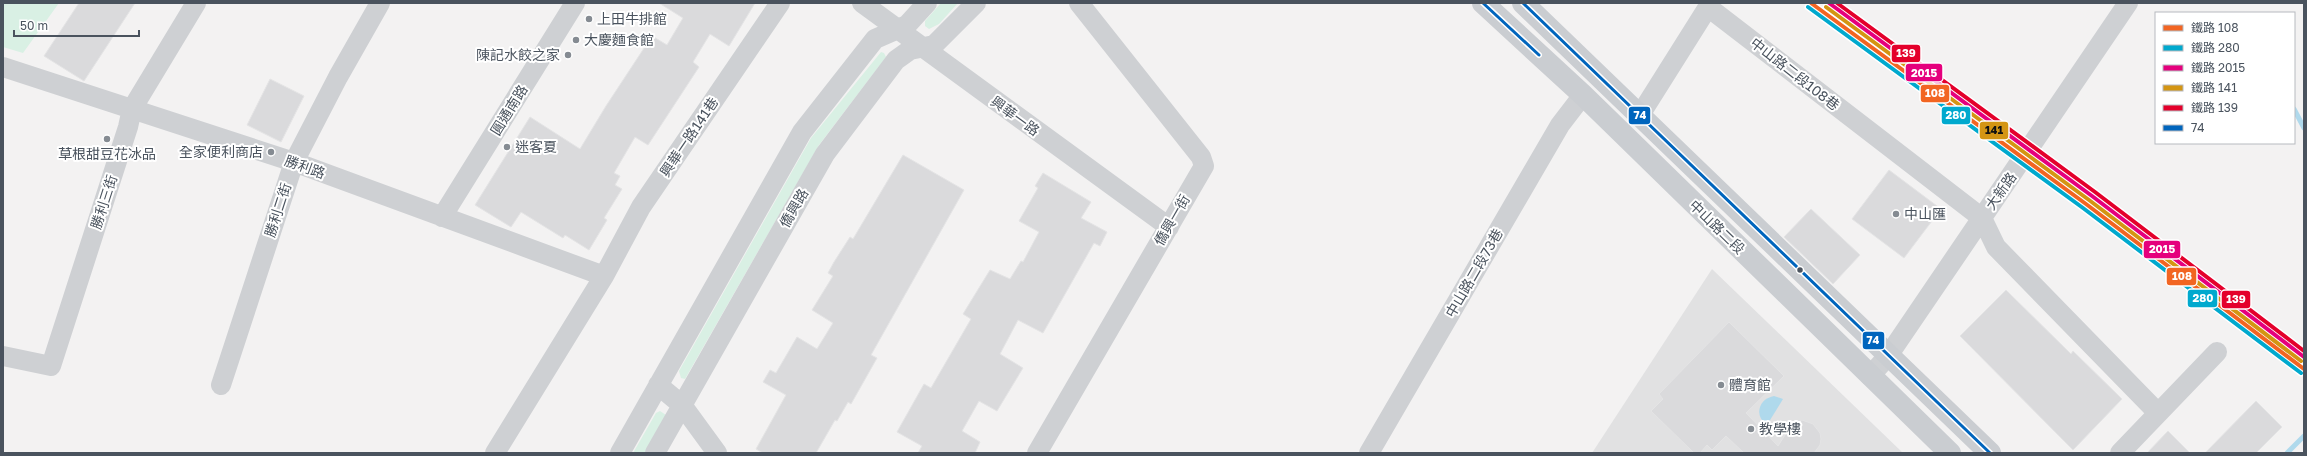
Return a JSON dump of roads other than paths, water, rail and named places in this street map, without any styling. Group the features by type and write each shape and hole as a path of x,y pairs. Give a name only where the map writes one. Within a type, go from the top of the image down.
{"main road":[{"name":"中山路二段","path":"1483,3 1583,95 1950,453"},
{"name":"中山路二段","path":"1522,3 1990,453"}],"street":[{"name":"勝利三街","path":"3,356 51,366 128,127 132,109 196,3"},
{"name":"勝利二街","path":"221,385 294,162 338,77 380,3"},
{"name":"圓通南路","path":"442,217 576,3"},
{"name":"興華一路141巷","path":"495,453 604,276 641,207 780,3"},
{"name":"興華一路","path":"862,3 1169,227"},
{"path":"620,453 802,132 875,39 907,25 927,3"},
{"name":"僑興路","path":"655,453 830,146 896,60 910,50 934,45 945,37 976,3"},
{"name":"僑興一街","path":"1037,453 1204,166 1201,157 1079,3"},
{"name":"大新路","path":"1870,376 1888,356 2128,3"},
{"name":"中山路二段108巷","path":"1640,115 1708,7 1982,218"},
{"name":"勝利路","path":"3,67 294,162 604,276"},
{"name":"中山路二段73巷","path":"1369,453 1560,125 1583,95"},
{"path":"1982,218 1996,247 2158,413"},
{"path":"2120,453 2217,352"},
{"path":"658,385 682,406 717,453"}],"water":[{"path":"1774,396 1783,399 1767,425 1760,417 1760,408 1764,401"}],"waterway":[{"path":"2295,111 2304,128"},
{"path":"2287,453 2304,436"}],"rail line":[{"name":"108","path":"1811,3 2086,204 2304,369"},
{"name":"2015","path":"1829,3 2092,196 2304,357"},
{"name":"139","path":"1837,3 2095,192 2304,351"},
{"name":"280","path":"1808,7 2083,208 2301,373"},
{"name":"141","path":"1826,7 2089,200 2301,361"}],"place":[{"name":"上田牛排館","path":"589,19"},
{"name":"大慶麵食館","path":"576,40"},
{"name":"陳記水餃之家","path":"568,55"},
{"name":"草根甜豆花冰品","path":"107,139"},
{"name":"迷客夏","path":"507,147"},
{"name":"全家便利商店","path":"271,152"},
{"name":"中山匯","path":"1896,214"},
{"name":"體育館","path":"1721,385"},
{"name":"教學樓","path":"1751,429"}]}
